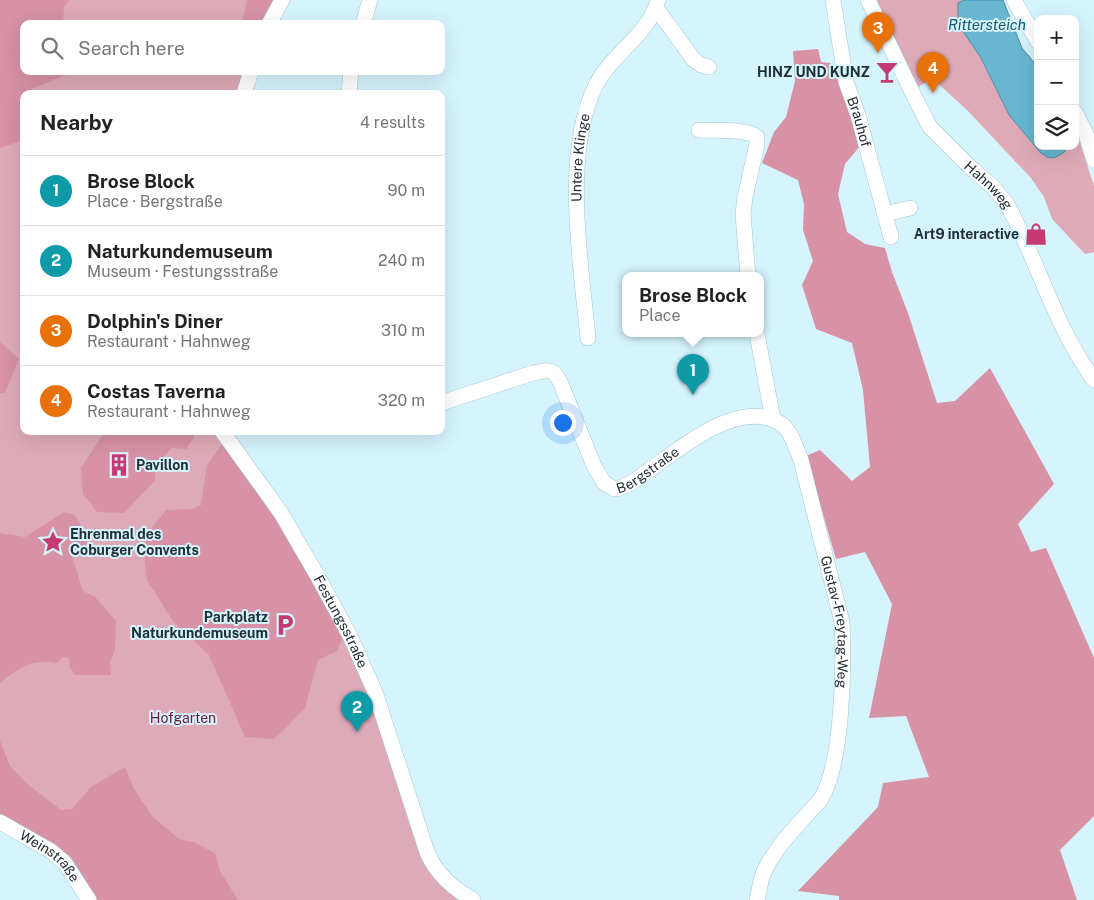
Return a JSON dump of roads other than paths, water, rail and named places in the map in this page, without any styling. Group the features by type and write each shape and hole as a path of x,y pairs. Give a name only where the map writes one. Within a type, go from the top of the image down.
{"street":[{"path":"271,20 282,0"},
{"path":"364,20 370,0"},
{"name":"Brauhof","path":"833,0 846,82 858,115 891,236"},
{"name":"Hahnweg","path":"868,0 930,127 993,187 1007,204 1068,339 1082,365 1094,380"},
{"path":"1014,0 1034,35"},
{"path":"657,4 694,60 701,65 709,67"},
{"name":"Untere Klinge","path":"588,338 577,221 578,156 585,112 597,83 628,44 648,24 657,4"},
{"path":"245,90 250,75"},
{"path":"349,90 351,75"},
{"path":"1079,120 1086,134 1094,160"},
{"path":"699,130 738,131 750,133 756,137 757,144 744,197 743,214 748,272"},
{"path":"885,214 910,208"},
{"path":"758,337 773,419"},
{"name":"Bergstraße","path":"445,402 533,373 546,370 552,371 557,375 561,384 594,466 604,483 616,489 630,484 704,433 728,422 748,416 773,419"},
{"name":"Gustav-Freytag-Weg","path":"757,900 762,877 769,861 821,799 832,775 840,719 843,646 842,622 801,460 791,435 785,427 773,419"},
{"name":"Festungsstraße","path":"225,435 280,513 350,636 375,692 432,863 447,882 473,900"},
{"name":"Weinstraße","path":"0,822 51,851 65,863 89,900"}],"water":[{"name":"Rittersteich","path":"964,0 1003,0 1022,48 1034,62 1034,145 1009,115 981,58 958,24 958,3"},
{"name":"Rittersteich","path":"1038,150 1066,150 1054,158 1047,157"}],"place":[{"name":"Dolphin's Diner","path":"878,53"},
{"name":"HINZ UND KUNZ","path":"887,72"},
{"name":"Costas Taverna","path":"933,93"},
{"name":"Art9 interactive","path":"1036,234"},
{"name":"Brose Block","path":"693,395"},
{"name":"Pavillon","path":"119,465"},
{"name":"Ehrenmal des Coburger Convents","path":"53,542"},
{"name":"Parkplatz Naturkundemuseum","path":"285,625"},
{"name":"Naturkundemuseum","path":"357,732"}],"park label":[{"name":"Hofgarten","path":"183,718"}]}
